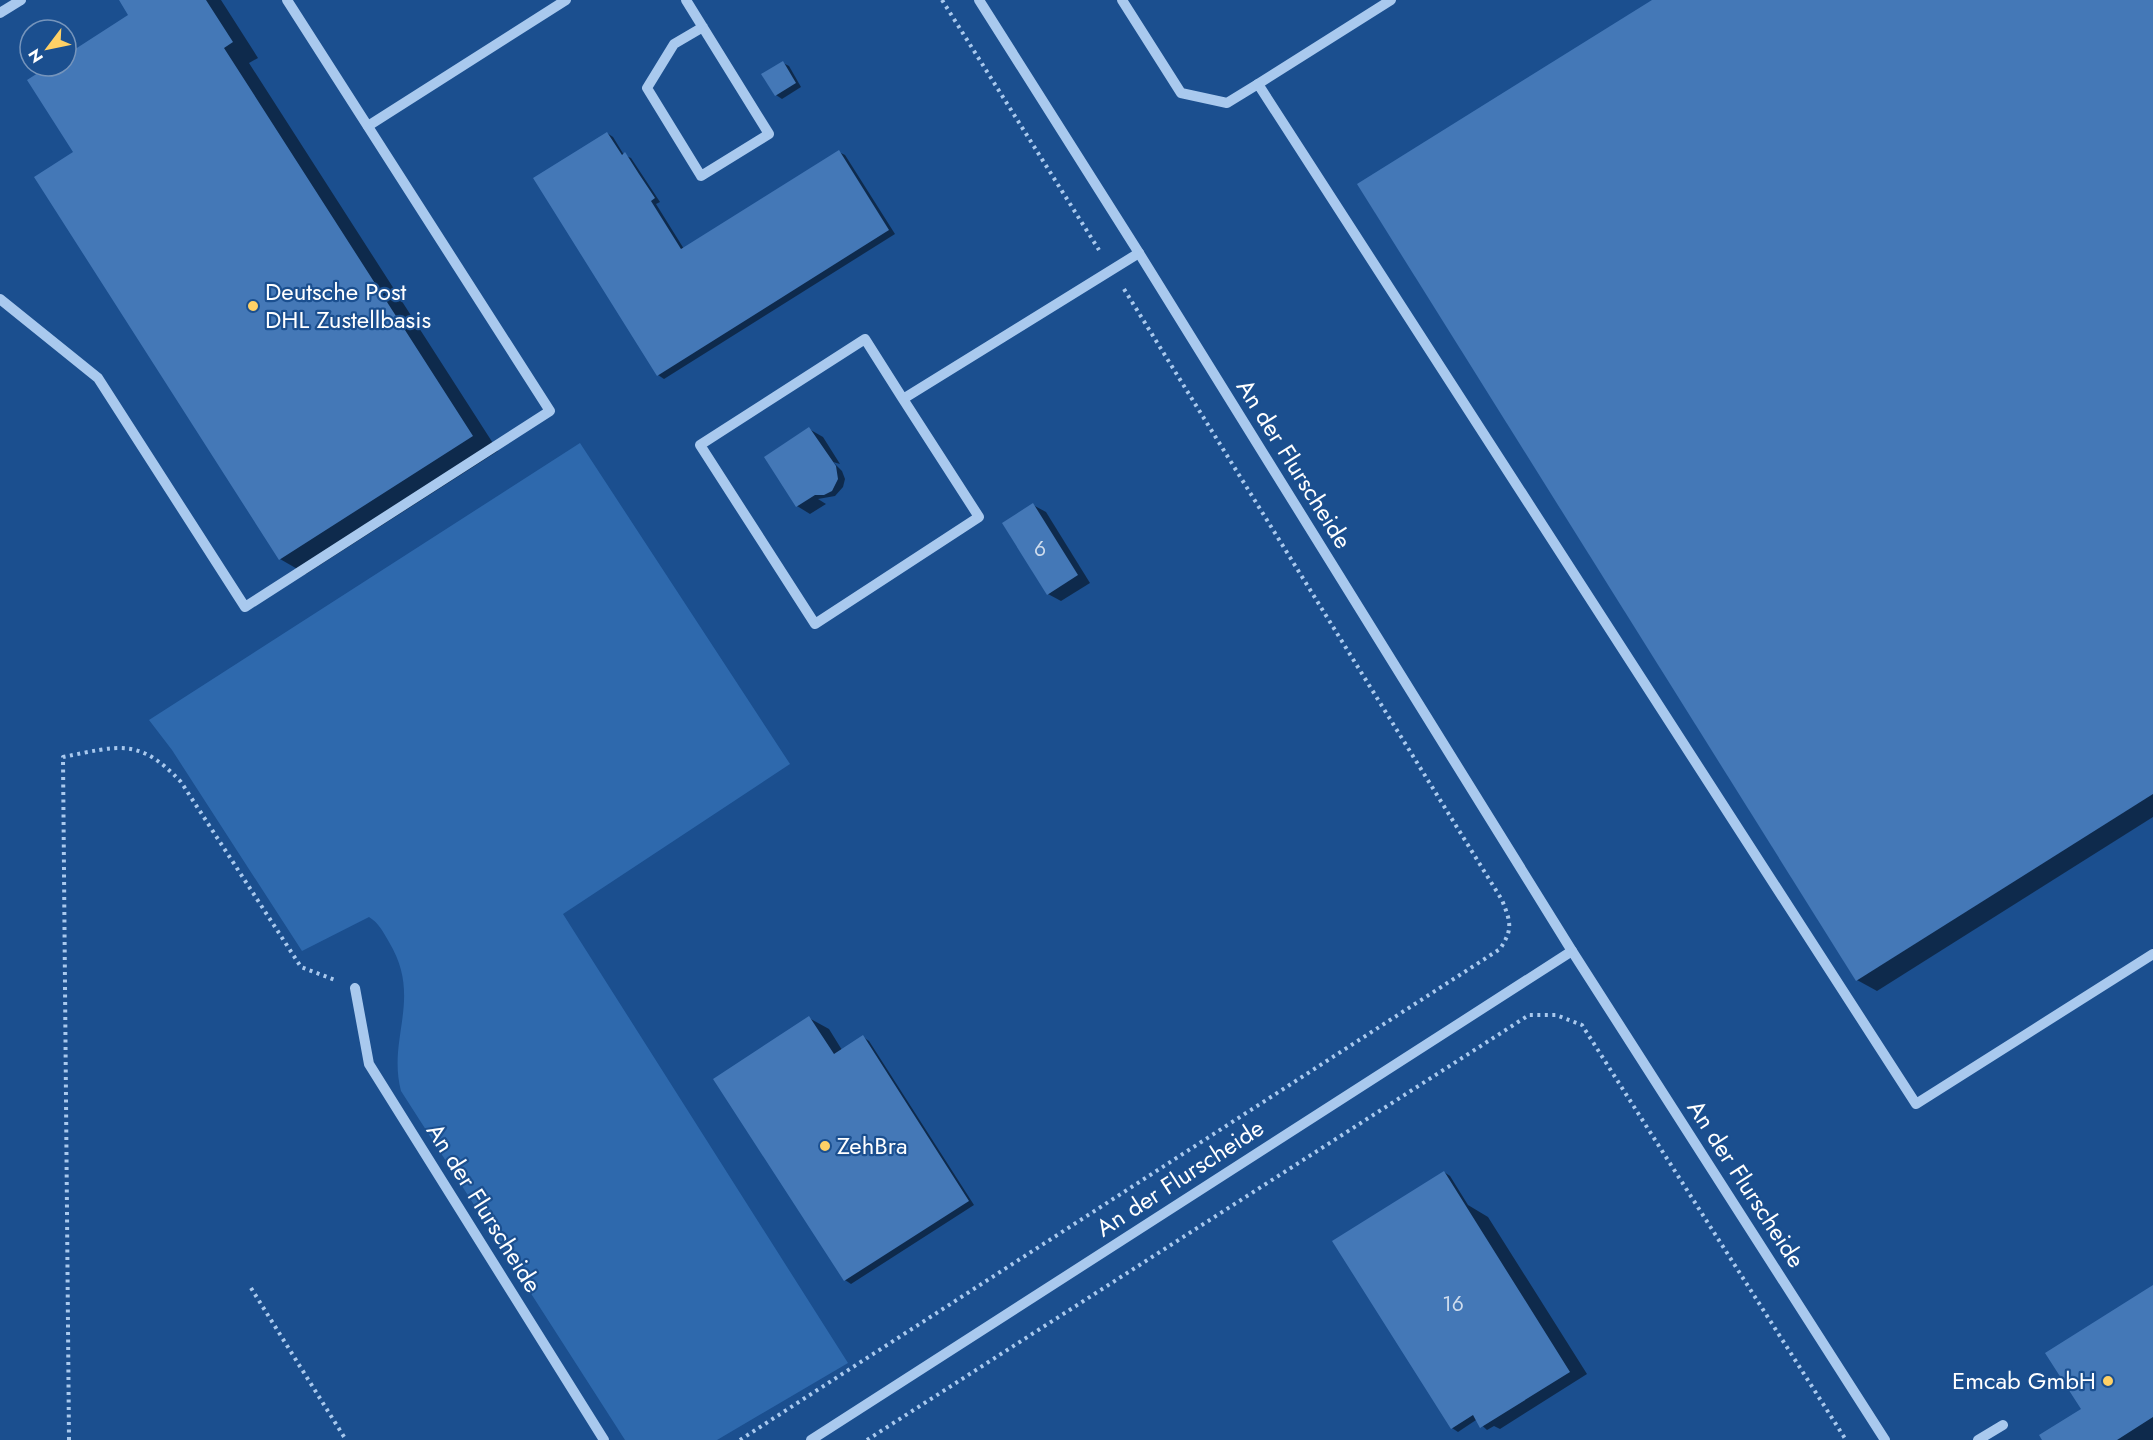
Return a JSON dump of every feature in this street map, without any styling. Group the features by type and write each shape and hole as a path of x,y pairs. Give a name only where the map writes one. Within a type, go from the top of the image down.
{"street":[{"path":"0,13 21,0"},
{"path":"0,299 98,378 244,607 550,411 288,0"},
{"path":"368,126 566,0"},
{"path":"686,0 703,27 770,134 701,176 647,88 674,44 703,27"},
{"name":"An der Flurscheide","path":"979,0 1139,253 1572,951 1885,1440"},
{"path":"1122,0 1182,93 1227,103 1391,0"},
{"path":"1258,84 1916,1104 2153,954"},
{"path":"903,399 1139,253"},
{"path":"865,339 903,399 979,517 815,624 700,445 865,339"},
{"name":"An der Flurscheide","path":"811,1440 1572,951"},
{"name":"An der Flurscheide","path":"355,988 369,1064 604,1440"},
{"path":"1978,1440 2003,1425"}],"path":[{"path":"740,1440 1500,949 1509,935 1509,918 1502,900 942,0"},
{"path":"69,1440 63,757 115,747 141,750 164,763 181,782 301,967 355,988"},
{"path":"867,1440 1529,1015 1556,1015 1582,1025 1846,1440"},
{"path":"251,1288 346,1440"}],"shaded area":[{"path":"580,443 790,764 563,914 848,1363 717,1440 625,1440 401,1091 398,1053 404,1000 403,981 399,962 383,931 369,917 302,951 172,750 149,720"}],"building":[{"name":"Deutsche Post DHL Zustellbasis","path":"119,0 206,0 233,42 224,48 473,436 279,560 34,177 73,152 27,80 30,78 78,78 78,47 128,15"},
{"path":"1652,0 2153,0 2153,794 1856,981 1357,184"},
{"path":"783,61 796,83 775,96 761,74"},
{"path":"607,132 622,155 625,152 655,198 651,201 681,249 839,150 889,230 657,376 533,178"},
{"path":"809,427 836,466 838,479 832,491 824,495 815,495 796,507 764,457"},
{"path":"1033,503 1078,575 1047,595 1002,523"},
{"path":"809,1016 834,1054 863,1035 969,1201 844,1281 713,1079"},
{"path":"1444,1171 1570,1372 1480,1428 1473,1415 1451,1429 1332,1241"},
{"name":"Emcab GmbH","path":"2153,1285 2153,1417 2117,1440 2042,1440 2039,1435 2081,1409 2045,1353"}],"place":[{"name":"Deutsche Post DHL Zustellbasis","path":"253,306"},
{"name":"ZehBra","path":"825,1146"},
{"name":"Emcab GmbH","path":"2108,1381"}]}
